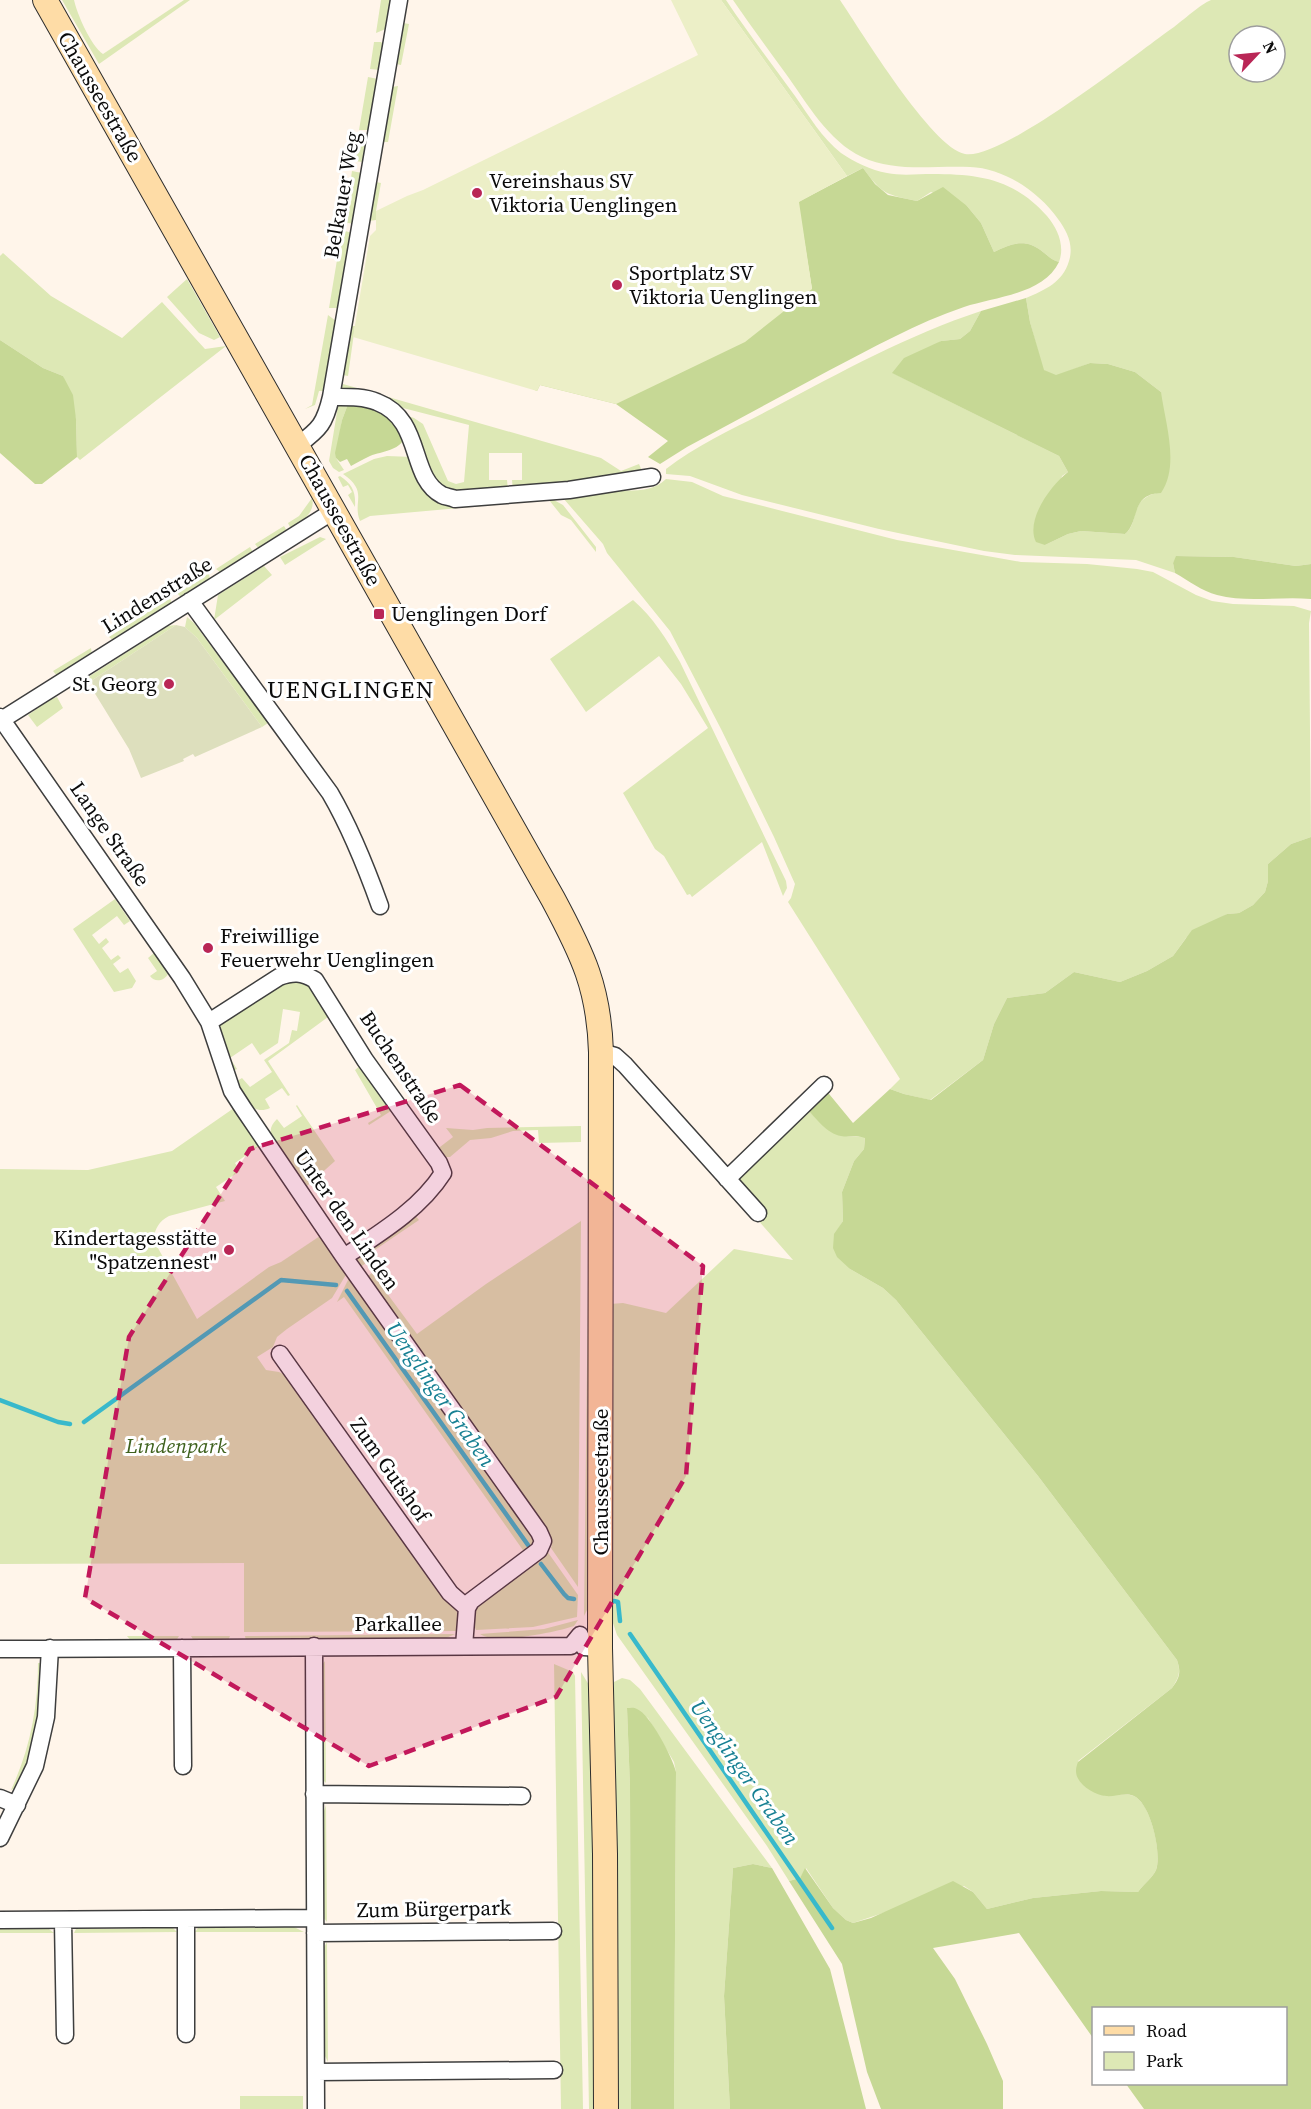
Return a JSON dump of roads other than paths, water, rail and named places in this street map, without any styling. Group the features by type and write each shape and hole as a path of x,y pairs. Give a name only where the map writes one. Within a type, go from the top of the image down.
{"main road":[{"name":"Chausseestraße","path":"45,0 335,510 570,931 593,984 601,1052 600,1648 606,1912 606,2109"}],"street":[{"name":"Belkauer Weg","path":"298,445 315,432 326,417 331,397 399,0"},
{"path":"331,397 376,401 394,410 408,428 429,483 441,494 455,499 569,490 652,477"},
{"name":"Lindenstraße","path":"1,718 335,510"},
{"path":"190,601 330,793 347,821 380,906"},
{"name":"Lange Straße","path":"1,718 182,978"},
{"name":"Buchenstraße","path":"209,1022 279,977 291,972 305,974 315,980 365,1060 439,1163 443,1173 432,1191 417,1205 344,1257"},
{"name":"Unter den Linden","path":"182,978 209,1022 232,1091 344,1257 539,1532 543,1541 539,1550 477,1594 467,1608"},
{"path":"601,1052 615,1056 625,1065 758,1213"},
{"path":"727,1179 824,1085"},
{"name":"Zum Gutshof","path":"280,1354 450,1593 467,1608"},
{"path":"464,1646 467,1608"},
{"name":"Parkallee","path":"0,1649 571,1646 580,1635 584,1647 600,1648"},
{"path":"314,1646 316,2109"},
{"path":"0,1838 34,1766 46,1717 50,1648"},
{"path":"182,1648 183,1766"},
{"path":"314,1794 522,1796"},
{"path":"0,1798 17,1805"},
{"name":"Zum Bürgerpark","path":"0,1920 186,1920 315,1926 553,1930"},
{"path":"186,1920 186,2034"},
{"path":"63,1921 65,2035"},
{"path":"316,2072 554,2070"}],"waterway":[{"name":"Uenglinger Graben","path":"84,1422 281,1280 336,1285"},
{"name":"Uenglinger Graben","path":"347,1291 528,1545"},
{"name":"Uenglinger Graben","path":"0,1400 58,1422 70,1424"},
{"name":"Uenglinger Graben","path":"541,1564 564,1594 574,1599"},
{"name":"Uenglinger Graben","path":"614,1601 618,1602 620,1621"},
{"name":"Uenglinger Graben","path":"630,1634 832,1928"}],"place":[{"name":"Vereinshaus SV Viktoria Uenglingen","path":"477,193"},
{"name":"Sportplatz SV Viktoria Uenglingen","path":"617,285"},
{"name":"Uenglingen Dorf","path":"379,614"},
{"name":"St. Georg","path":"169,684"},
{"name":"Freiwillige Feuerwehr Uenglingen","path":"208,948"},
{"name":"Kindertagesstätte \"Spatzennest\"","path":"229,1250"}],"district":[{"name":"UENGLINGEN","path":"351,690"}],"park label":[{"name":"Lindenpark","path":"176,1446"}]}
